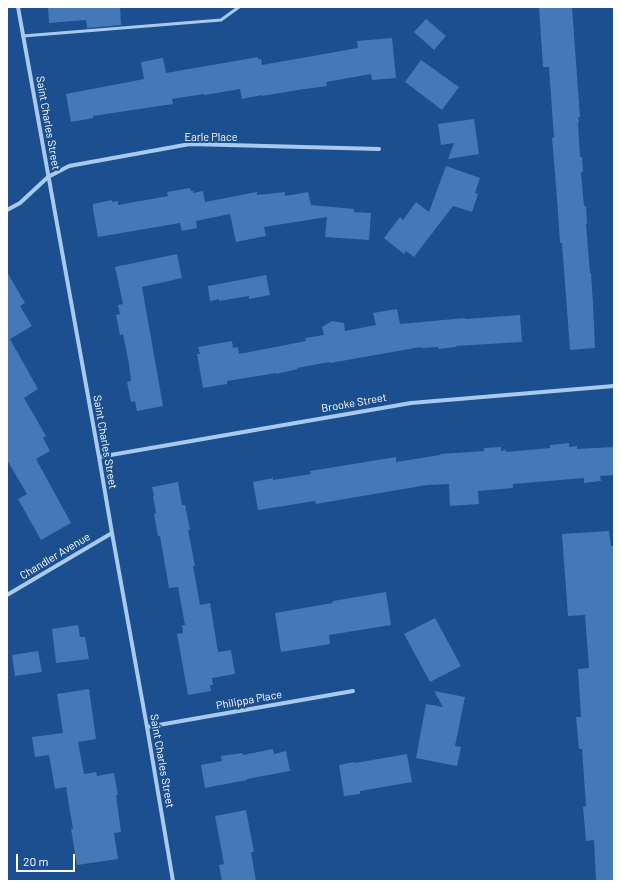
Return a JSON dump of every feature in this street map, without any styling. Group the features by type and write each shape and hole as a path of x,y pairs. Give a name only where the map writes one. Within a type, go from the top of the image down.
{"street":[{"name":"Saint Charles Street","path":"18,7 147,727 173,881"},
{"name":"Earle Place","path":"7,210 20,203 48,177 69,166 190,144 379,149"},
{"name":"Brooke Street","path":"99,457 411,403 614,386"},
{"name":"Chandler Avenue","path":"7,595 112,533"},
{"name":"Philippa Place","path":"147,727 353,691"}],"lane":[{"path":"23,36 221,20 239,7"}],"building":[{"path":"48,7 120,7 121,25 87,28 86,20 49,23"},
{"path":"539,7 572,7 580,117 578,117 578,123 580,157 582,157 583,172 581,172 584,206 586,206 595,348 570,350 552,138 554,138 549,67 543,67"},
{"path":"426,19 446,36 434,50 414,32"},
{"path":"392,38 396,78 372,80 371,74 326,82 327,86 242,99 240,89 172,99 173,104 93,116 93,118 71,122 66,94 144,79 141,62 163,58 166,73 258,57 258,59 261,59 262,65 358,48 357,41"},
{"path":"421,60 459,87 442,110 405,82"},
{"path":"474,119 479,154 448,159 454,143 441,145 438,124"},
{"path":"446,166 480,178 475,193 478,194 472,212 453,206 414,257 406,251 404,254 384,238 400,217 403,220 416,202 429,212"},
{"path":"190,188 193,193 203,191 205,202 257,192 257,195 285,192 285,196 308,192 311,205 354,209 354,212 371,213 369,240 325,237 327,217 264,227 266,236 236,242 230,214 196,221 197,228 182,231 180,223 98,237 93,204 112,200 112,202 118,201 118,205 168,196 167,192"},
{"path":"177,254 182,278 142,287 163,406 137,411 135,401 131,402 127,382 131,381 129,364 123,334 120,335 116,315 120,314 118,305 123,304 115,267"},
{"path":"7,272 25,303 20,306 32,326 10,339 38,389 24,398 46,436 43,438 50,451 36,459 71,523 41,540 18,499 27,494 7,460"},
{"path":"266,275 270,295 249,299 249,296 210,301 208,286"},
{"path":"397,309 400,324 520,315 522,342 456,346 438,349 438,347 421,347 329,362 297,368 298,369 276,374 227,381 227,384 203,388 197,354 200,354 198,347 232,341 233,348 238,347 239,354 306,341 305,338 324,335 322,327 332,321 344,323 345,331 376,325 373,313"},
{"path":"569,443 569,447 577,446 577,449 614,447 614,475 600,476 601,481 584,483 584,478 513,484 513,488 478,491 479,504 450,506 449,484 427,485 316,504 315,501 258,510 253,482 273,478 273,480 311,474 310,471 396,457 396,462 440,454 484,451 484,448 501,447 501,451 506,450 506,452 550,448 550,445"},
{"path":"178,482 182,505 185,505 190,530 188,530 195,566 193,566 200,605 210,603 218,652 231,650 235,674 212,678 213,685 210,685 211,691 188,695 177,634 183,633 182,625 185,625 178,587 169,588 160,536 158,536 154,514 156,513 152,487"},
{"path":"609,531 611,546 613,546 614,559 614,881 596,881 594,840 586,841 583,807 586,806 582,749 579,749 576,717 581,717 578,669 589,668 585,615 568,616 562,534"},
{"path":"386,592 391,625 329,635 330,644 281,652 275,613"},
{"path":"435,618 461,666 430,682 404,634"},
{"path":"78,625 80,637 85,637 89,659 56,663 52,629"},
{"path":"38,651 42,672 15,676 12,655"},
{"path":"89,689 96,739 78,742 84,774 96,772 97,776 114,773 118,795 116,795 121,832 114,833 118,859 77,865 66,787 55,789 49,755 35,757 32,737 63,733 57,694"},
{"path":"434,691 465,697 455,746 461,747 457,766 416,758 426,704 443,707"},
{"path":"273,749 274,754 286,751 290,771 205,788 201,765 222,761 221,756 242,753 243,755"},
{"path":"407,754 412,782 360,791 360,794 344,796 339,765"},
{"path":"246,810 254,852 251,852 256,881 222,881 219,865 224,864 215,816"}]}
